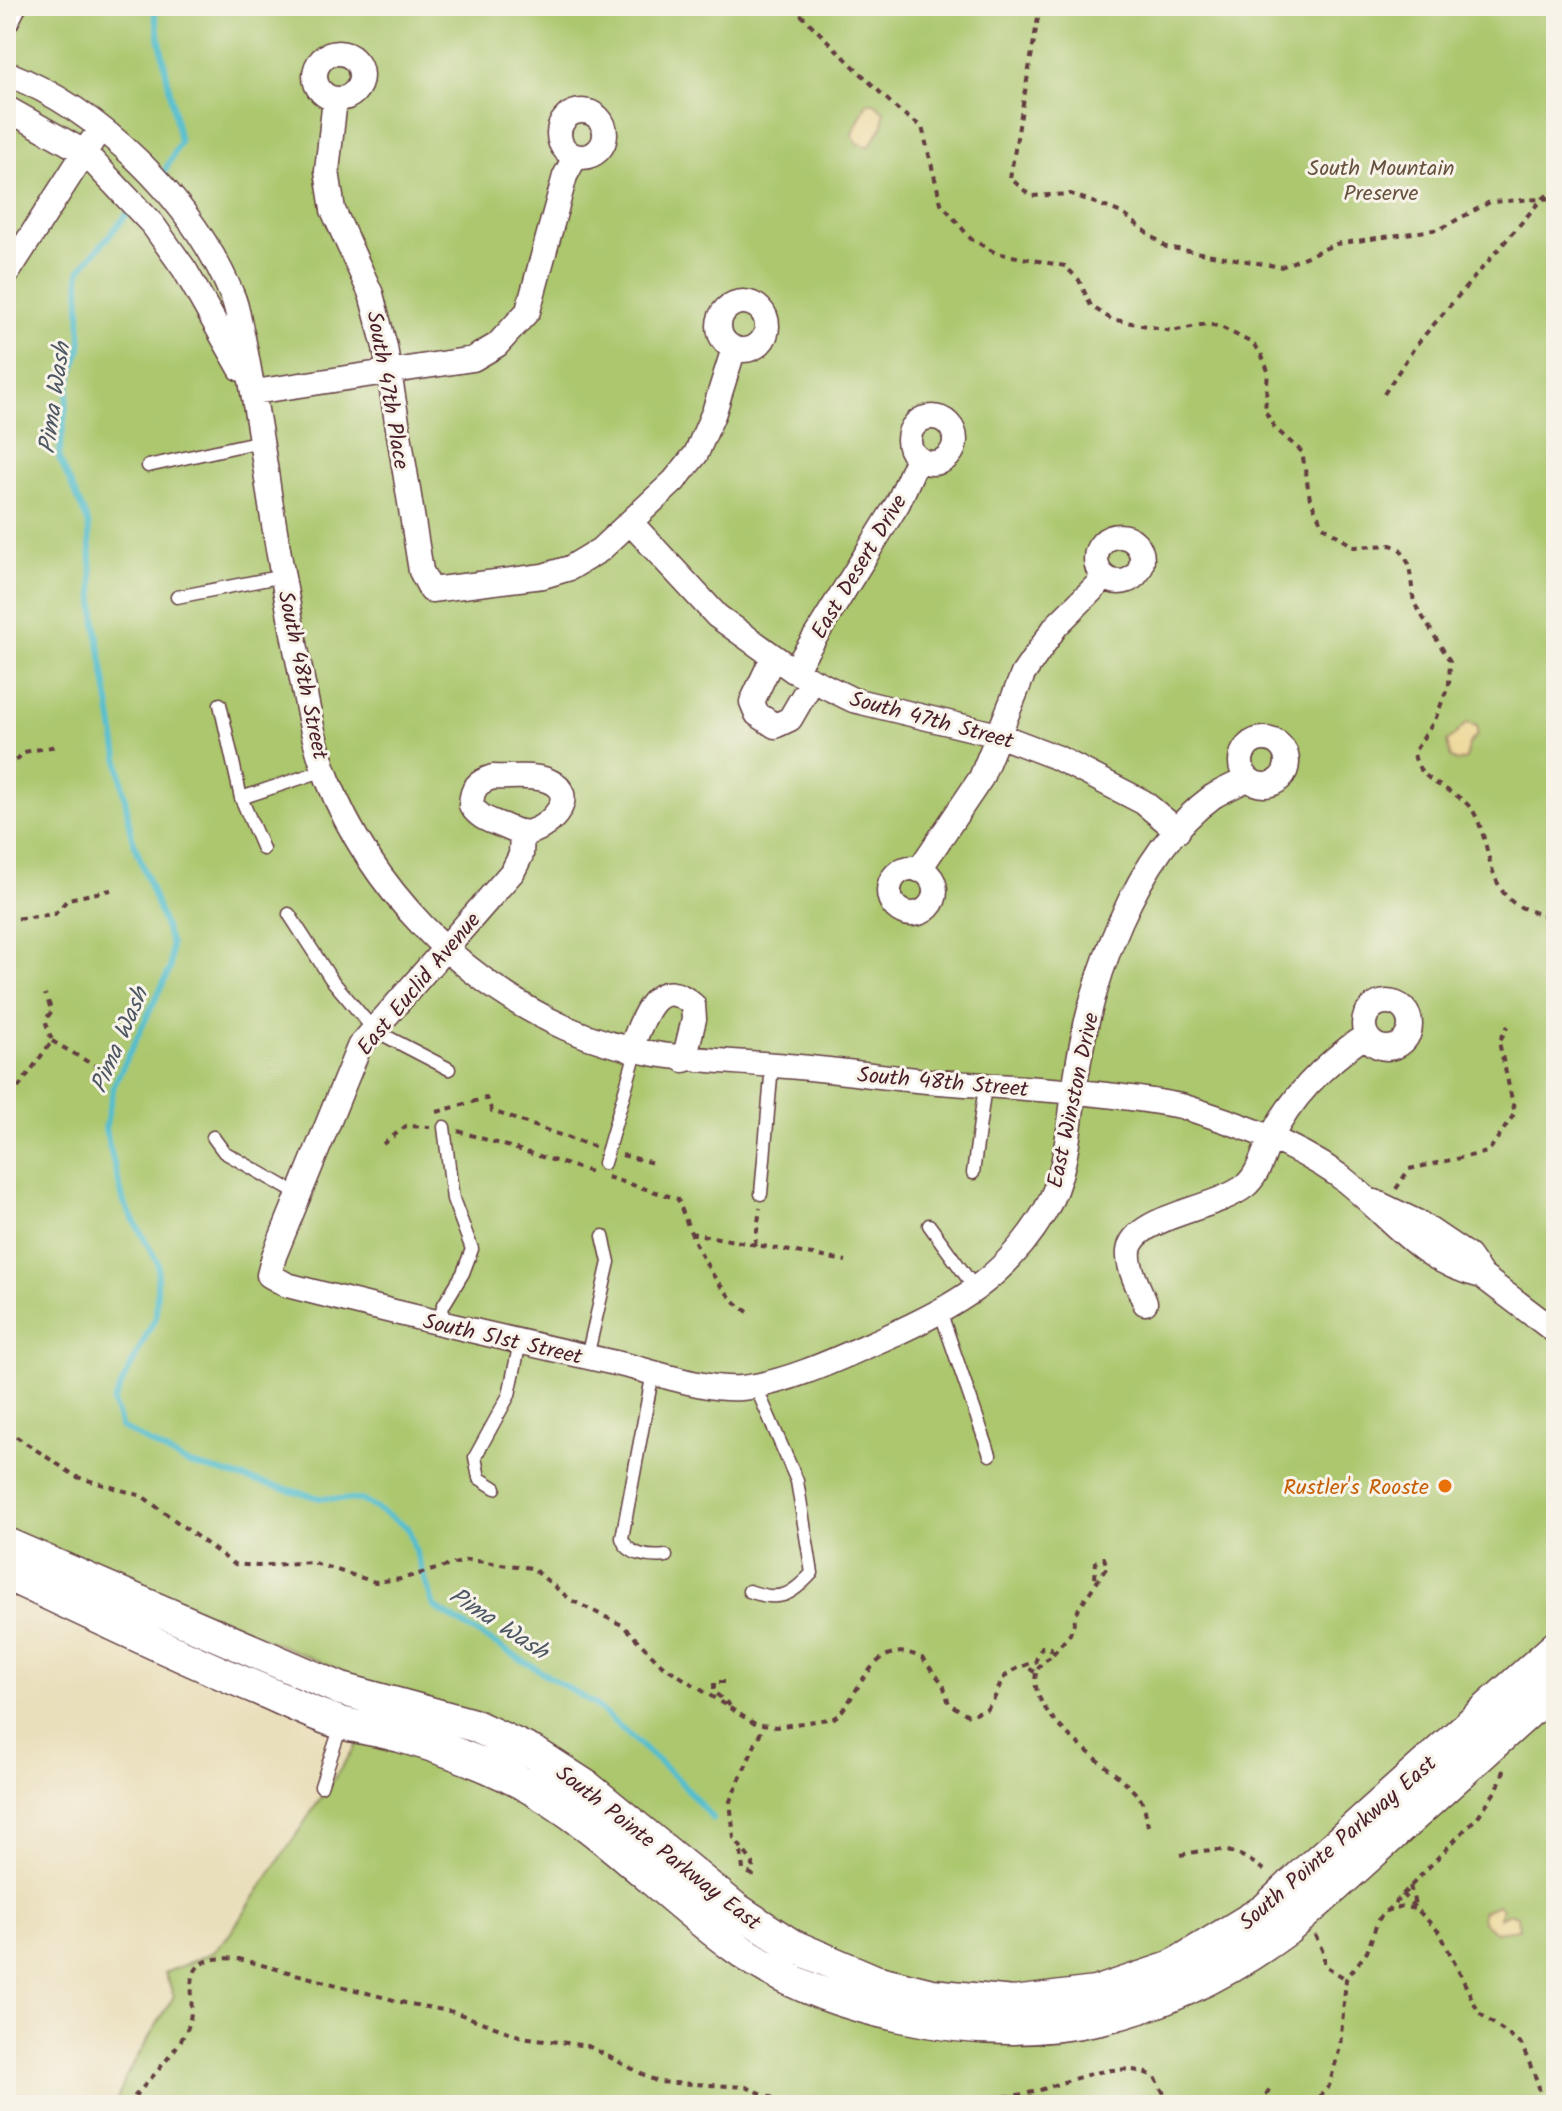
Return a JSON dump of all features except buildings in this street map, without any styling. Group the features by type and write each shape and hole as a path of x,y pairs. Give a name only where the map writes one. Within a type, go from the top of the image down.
{"main road":[{"name":"South Pointe Parkway East","path":"6,1544 219,1638 346,1708"},
{"name":"South Pointe Parkway East","path":"6,1574 205,1667 346,1708 473,1725 536,1754 587,1787 736,1909 791,1945 875,1981 932,1995 1013,2003 1095,1993 1170,1968 1276,1920 1556,1647"},
{"path":"205,1667 219,1638"},
{"name":"South Pointe Parkway East","path":"1311,1888 1556,1687"}],"street":[{"path":"6,22 14,6"},
{"name":"South 48th Street","path":"6,73 45,88 102,126 177,205 206,246 234,298 254,392 283,576 325,770 351,829 392,893 471,969 532,1010 568,1028 633,1051 684,1060 1073,1092 1181,1106 1271,1138 1322,1164 1370,1200 1395,1209 1468,1256 1482,1276 1556,1332"},
{"name":"South 47th Place","path":"335,99 327,171 333,210 371,294 389,372 421,571 431,590 543,576 570,568 600,550 630,522"},
{"name":"South 48th Street","path":"6,108 84,152 153,225 185,270 254,392"},
{"path":"6,275 102,126"},
{"path":"254,392 473,359 497,345 515,327 532,299 565,176 575,157"},
{"path":"630,522 674,481 696,454 714,412 734,348"},
{"name":"East Desert Drive","path":"793,670 898,503 918,458"},
{"name":"South 47th Street","path":"630,522 717,616 793,670 853,700 998,735 1101,777 1143,802 1178,831"},
{"path":"919,870 981,778 1023,674 1056,626 1105,577"},
{"name":"East Winston Drive","path":"748,1386 841,1358 940,1311 977,1291 1020,1248 1058,1185 1083,1032 1118,929 1138,887 1178,831 1213,797 1247,779"},
{"name":"East Euclid Avenue","path":"269,1275 359,1047 513,871 521,855 522,832"},
{"path":"633,1051 657,998 669,992 682,995 693,1005 694,1019 684,1060"},
{"path":"1145,1303 1128,1255 1131,1244 1153,1225 1212,1203 1246,1186 1271,1138 1311,1080 1338,1054 1366,1035"},
{"name":"South 51st Street","path":"269,1275 287,1285 440,1324 653,1372 748,1386"}],"lane":[{"path":"148,466 261,441"},
{"path":"177,597 283,576"},
{"path":"220,704 241,798 263,849"},
{"path":"241,798 325,770"},
{"path":"289,914 331,979 374,1030 449,1069"},
{"path":"606,1157 633,1051"},
{"path":"761,1194 772,1065"},
{"path":"973,1173 985,1086"},
{"path":"440,1324 443,1306 467,1266 472,1249 470,1235 453,1199 444,1127"},
{"path":"213,1137 224,1152 268,1180 299,1195"},
{"path":"929,1225 977,1291"},
{"path":"587,1357 609,1262 603,1236"},
{"path":"940,1311 990,1455"},
{"path":"495,1488 479,1478 475,1457 509,1395 520,1342"},
{"path":"653,1372 622,1538 624,1546 634,1552 666,1556"},
{"path":"748,1386 797,1481 812,1573 792,1595 771,1599 749,1591"},
{"path":"321,1786 346,1708"}],"path":[{"path":"53,6 60,10 69,6"},
{"path":"792,6 898,110 922,127 941,203 971,239 996,253 1065,266 1079,280 1091,306 1111,319 1172,331 1206,324 1219,326 1252,343 1260,351 1268,371 1265,411 1275,428 1302,452 1310,499 1323,526 1354,547 1391,545 1400,549 1409,564 1414,603 1450,661 1451,675 1439,708 1414,752 1417,765 1430,780 1463,800 1473,812 1496,878 1506,896 1520,906 1556,921"},
{"path":"1040,6 1010,178 1031,196 1071,194 1122,213 1166,247 1281,267 1336,244 1440,229 1490,202 1556,198"},
{"path":"1384,394 1416,345 1541,200 1556,188"},
{"path":"6,765 12,765 24,752 57,746"},
{"path":"6,920 55,914 68,899 111,890"},
{"path":"45,994 52,1011 45,1020 52,1041 95,1066"},
{"path":"1396,1189 1409,1169 1488,1152 1515,1113 1499,1042 1508,1026"},
{"path":"18,1088 52,1041"},
{"path":"383,1144 406,1126 436,1127 438,1110 486,1098 492,1111 606,1157 653,1163"},
{"path":"444,1127 678,1199 690,1233 734,1302 748,1312"},
{"path":"755,1245 761,1194"},
{"path":"690,1233 846,1261"},
{"path":"6,1430 77,1477 142,1496 234,1564 257,1566 311,1562 375,1582 401,1579 468,1560 532,1568 571,1600 622,1625 662,1665 763,1727 834,1718 842,1713 863,1677 877,1663 896,1654 922,1658 943,1684 949,1704 968,1715 986,1710 1000,1681 1039,1658 1042,1647 1051,1648 1052,1656"},
{"path":"1095,1580 1096,1562 1104,1558 1107,1567 1095,1580 1079,1608 1070,1634 1052,1656 1041,1663 1036,1673 1035,1688 1045,1709 1140,1797 1148,1826"},
{"path":"1024,1665 1036,1673"},
{"path":"725,1682 714,1682 714,1692 733,1710"},
{"path":"1544,1726 1556,1740"},
{"path":"741,1852 753,1863 753,1875 743,1870 741,1852 731,1826 730,1801 763,1727"},
{"path":"1283,2105 1320,2096 1329,2086 1340,2047 1346,1979 1367,1952 1383,1912 1479,1815 1497,1789 1510,1755"},
{"path":"1410,1886 1418,1909"},
{"path":"1402,1894 1440,1933 1479,2013 1521,2044 1538,2083 1542,2105"},
{"path":"1383,1912 1403,1906 1418,1909"},
{"path":"126,2105 152,2079 187,2028 192,1978 199,1968 218,1958 239,1959 405,2003 436,2007 522,2037 588,2046 658,2082 746,2087 790,2105"},
{"path":"945,2105 1032,2092 1108,2071 1130,2070 1155,2077 1170,2105"},
{"path":"1260,2105 1270,2088"}],"green space":[{"name":"South Mountain Preserve","path":"6,6 1556,6 1556,2105 115,2105 126,2076 174,1996 165,1973 213,1952 229,1935 392,1692 6,1530"}],"sand":[{"path":"867,103 875,103 884,112 883,125 869,147 857,143 852,134"},
{"path":"1467,723 1477,726 1477,735 1469,744 1466,759 1457,762 1451,758 1447,742"},
{"path":"1497,1905 1502,1909 1499,1918 1509,1913 1517,1916 1519,1929 1494,1932 1483,1922 1482,1912"}],"waterway":[{"name":"Pima Wash","path":"153,6 180,142 161,178"},
{"name":"Pima Wash","path":"131,210 79,271 81,346 69,384 59,458 88,522 96,625 131,834 171,944 170,969 114,1085 105,1129 124,1203 158,1263 156,1316 113,1402 121,1427 186,1463 320,1498 362,1500 408,1528 434,1607 593,1703 678,1779 713,1819"}],"place":[{"name":"Rustler's Rooste","path":"1445,1486"}]}
